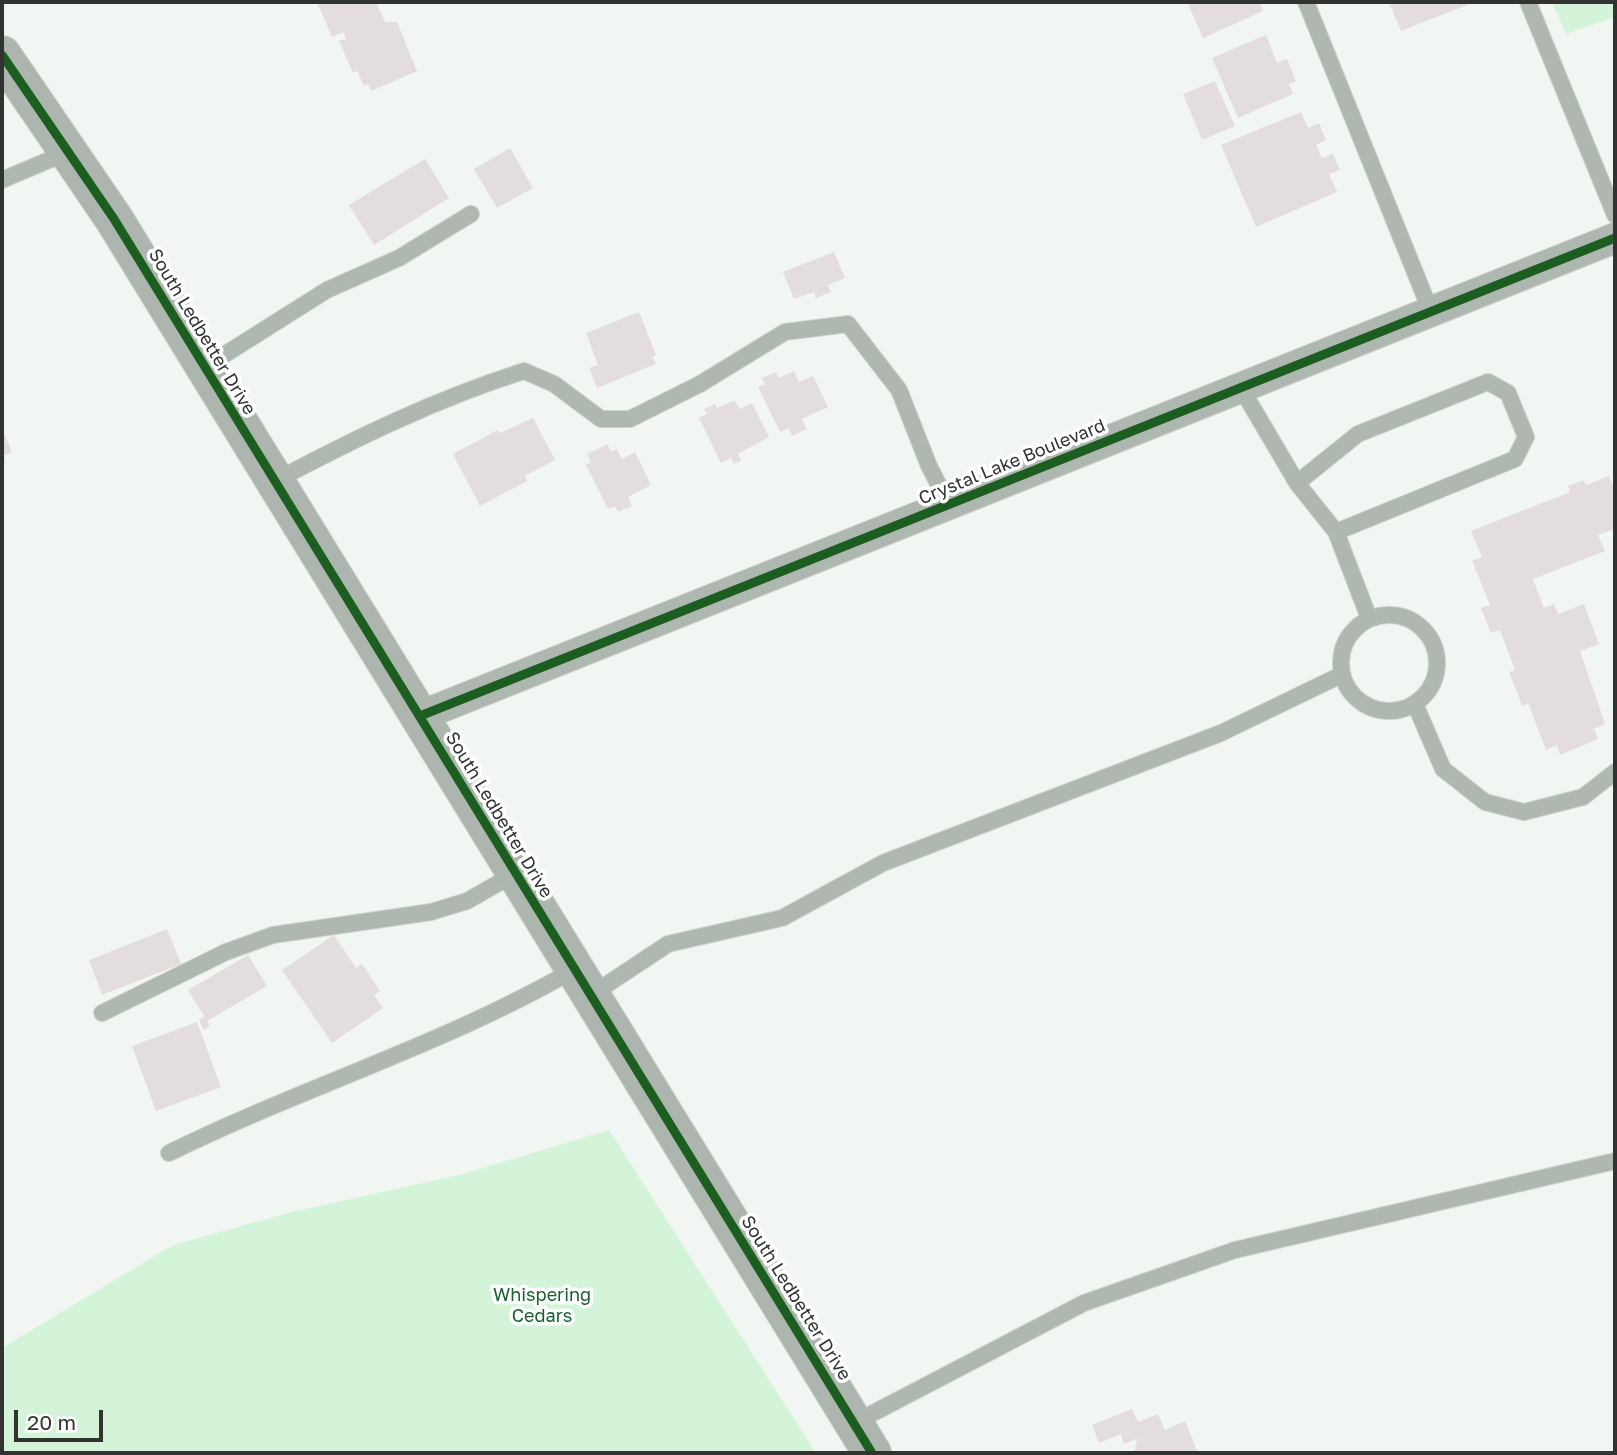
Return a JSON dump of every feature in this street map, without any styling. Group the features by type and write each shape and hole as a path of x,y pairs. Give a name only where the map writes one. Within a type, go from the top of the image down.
{"street":[{"name":"South Ledbetter Drive","path":"2,55 114,219 863,1438"},
{"name":"Crystal Lake Boulevard","path":"421,716 1615,238"}],"lane":[{"path":"1306,2 1431,312"},
{"path":"1528,2 1615,215"},
{"path":"2,180 68,152"},
{"path":"205,367 327,290 399,258 471,214"},
{"path":"275,481 374,429 466,389 524,371 554,384 601,419 630,419 700,384 785,332 848,324 900,390 929,467 949,505"},
{"path":"1297,483 1359,434 1488,382 1508,393 1526,437 1516,459 1336,532"},
{"path":"1241,388 1297,483 1336,532 1369,618"},
{"path":"1385,614 1401,616 1415,622 1431,640 1437,663 1435,679 1427,693 1415,704 1401,710 1370,709 1357,701 1341,675 1342,648 1348,636 1369,618 1385,614"},
{"path":"169,1153 225,1125 370,1068 522,1000 583,982 668,944 782,918 883,863 1221,733 1341,675"},
{"path":"1415,704 1443,769 1485,802 1524,812 1583,797 1615,772"},
{"path":"102,1013 226,952 273,935 431,912 467,901 517,873"},
{"path":"863,1438 1084,1303 1235,1250 1615,1161"}],"green space":[{"path":"1552,2 1615,2 1615,17 1566,34"},
{"name":"Whispering Cedars","path":"609,1130 816,1453 2,1453 2,1348 173,1245 292,1212 463,1174"}],"building":[{"path":"317,2 376,2 385,22 397,22 417,71 371,91 368,84 364,86 357,71 353,73 339,41 346,39 343,32 332,37"},
{"path":"1187,2 1259,2 1263,11 1203,38"},
{"path":"1389,2 1475,2 1401,31"},
{"path":"1266,35 1277,63 1287,59 1296,81 1289,84 1293,94 1238,118 1212,58"},
{"path":"1215,81 1235,126 1202,140 1183,94"},
{"path":"1301,112 1308,128 1319,123 1326,140 1316,145 1322,158 1333,154 1340,170 1329,174 1337,192 1256,227 1221,145"},
{"path":"510,148 533,188 497,208 474,169"},
{"path":"425,159 449,198 374,245 349,205"},
{"path":"834,252 845,278 828,285 831,292 816,298 814,292 794,299 783,272"},
{"path":"639,312 656,355 653,357 656,364 597,388 589,368 598,365 586,333"},
{"path":"794,371 799,382 813,376 828,407 802,419 807,429 792,436 789,428 780,432 758,387 765,384 762,378 776,372 779,378"},
{"path":"735,400 739,409 752,403 769,437 738,454 741,461 734,464 731,458 721,463 699,418 707,414 704,409 715,404 717,408"},
{"path":"533,418 555,460 525,476 527,481 480,506 453,454 498,430 500,433"},
{"path":"2,429 12,452 3,456 6,462 2,464"},
{"path":"607,444 611,452 617,449 622,459 635,452 651,485 628,497 632,506 618,512 615,506 608,509 586,465 591,462 587,454"},
{"path":"1609,476 1615,491 1615,529 1598,535 1605,551 1533,579 1544,608 1554,604 1558,614 1584,604 1599,644 1580,651 1605,724 1594,729 1598,739 1560,755 1557,745 1546,750 1528,703 1522,706 1509,672 1515,670 1500,630 1491,633 1481,608 1490,605 1472,561 1482,557 1471,531 1570,492 1568,486 1584,480 1586,485"},
{"path":"167,929 181,964 102,995 89,960"},
{"path":"334,935 356,968 362,964 380,991 374,995 383,1008 332,1043 282,970"},
{"path":"248,955 267,986 207,1021 210,1026 204,1030 199,1020 204,1016 188,990"},
{"path":"197,1022 221,1087 156,1111 132,1046"},
{"path":"1132,1409 1138,1422 1158,1414 1165,1430 1185,1421 1198,1453 1134,1453 1137,1439 1124,1444 1121,1434 1099,1443 1092,1425"}],"cycle path":[{"path":"2,55 114,219 872,1453"},
{"path":"420,716 1615,238"}]}
